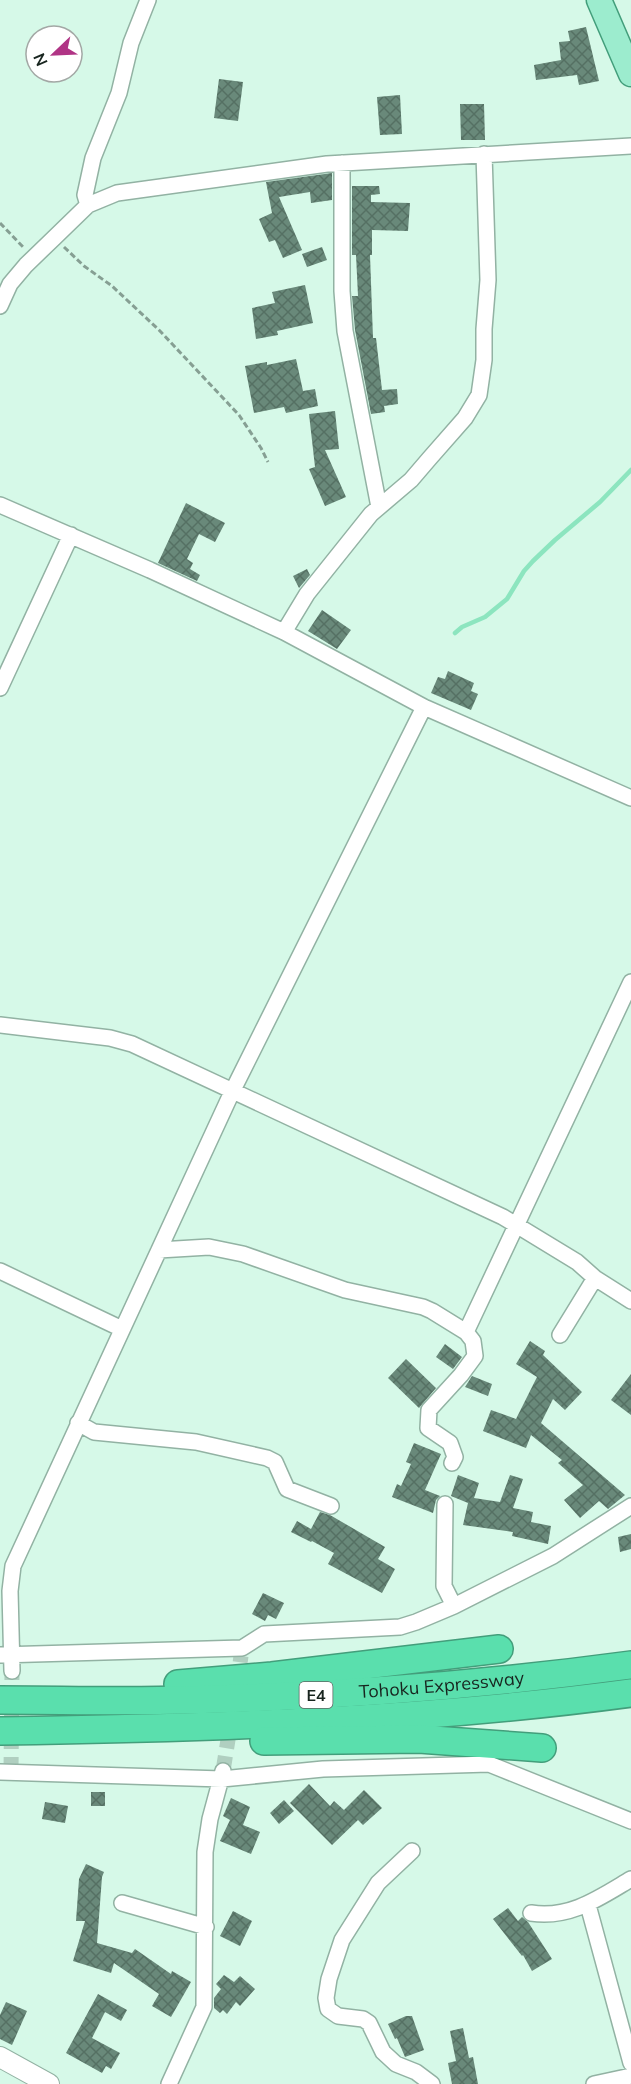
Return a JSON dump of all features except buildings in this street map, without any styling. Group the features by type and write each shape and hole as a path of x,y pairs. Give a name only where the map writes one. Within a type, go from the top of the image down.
{"highway":[{"path":"0,1698 272,1676 499,1648"},
{"name":"Tohoku Expressway","path":"0,1698 184,1700 303,1696 526,1679 631,1665"},
{"name":"Tohoku Expressway","path":"0,1732 133,1729 413,1716 550,1704 631,1693"},
{"path":"0,1732 132,1742 419,1739 542,1748"}],"main road":[{"path":"599,0 631,74"}],"street":[{"path":"88,205 85,195 93,158 119,93 131,43 147,0"},
{"path":"0,306 10,284 33,258 88,205 117,194 342,163 631,146"},
{"path":"284,632 307,594 371,514 411,480 465,418 479,395 484,360 488,280 484,154"},
{"path":"342,163 342,291 345,331 379,507"},
{"path":"0,506 150,570 284,632 424,707 631,798"},
{"path":"0,688 70,535"},
{"path":"12,1671 6,1655 13,1566 232,1092 424,707"},
{"path":"466,1332 631,982"},
{"path":"0,1025 110,1038 132,1044 493,1212 577,1262 595,1278 631,1300"},
{"path":"159,1250 209,1247 243,1254 345,1290 423,1307 466,1332 473,1341 475,1356 470,1365 429,1410 427,1421 428,1428 450,1443 455,1457 452,1463"},
{"path":"0,1271 122,1329"},
{"path":"560,1335 595,1278"},
{"path":"78,1423 94,1432 196,1442 267,1458 275,1462 287,1489 331,1506"},
{"path":"446,1504 444,1586 454,1606"},
{"path":"6,1655 242,1652 264,1634 400,1627 454,1606 553,1556 631,1506"},
{"path":"0,1772 222,1775 323,1769 489,1764 631,1821"},
{"path":"169,2084 204,2007 206,1852 210,1819 222,1775"},
{"path":"412,1851 378,1883 342,1941 329,1979 326,1998 328,2009 338,2016 363,2019 369,2023 383,2052 396,2064 416,2072 432,2084"},
{"path":"531,1913 548,1915 588,1905 631,1879"},
{"path":"122,1904 206,1928"},
{"path":"588,1905 631,2063"},
{"path":"0,2057 49,2084"},
{"path":"594,2084 631,2076"}],"path":[{"path":"0,223 33,258"},
{"path":"54,238 84,266 112,286 159,330 239,416 268,462"}],"waterway":[{"path":"455,633 462,627 485,617 507,599 533,561 600,502 631,470"}],"tunnel":[{"path":"237,1685 241,1656"},
{"path":"11,1772 12,1671"},
{"path":"223,1771 231,1721"}]}
